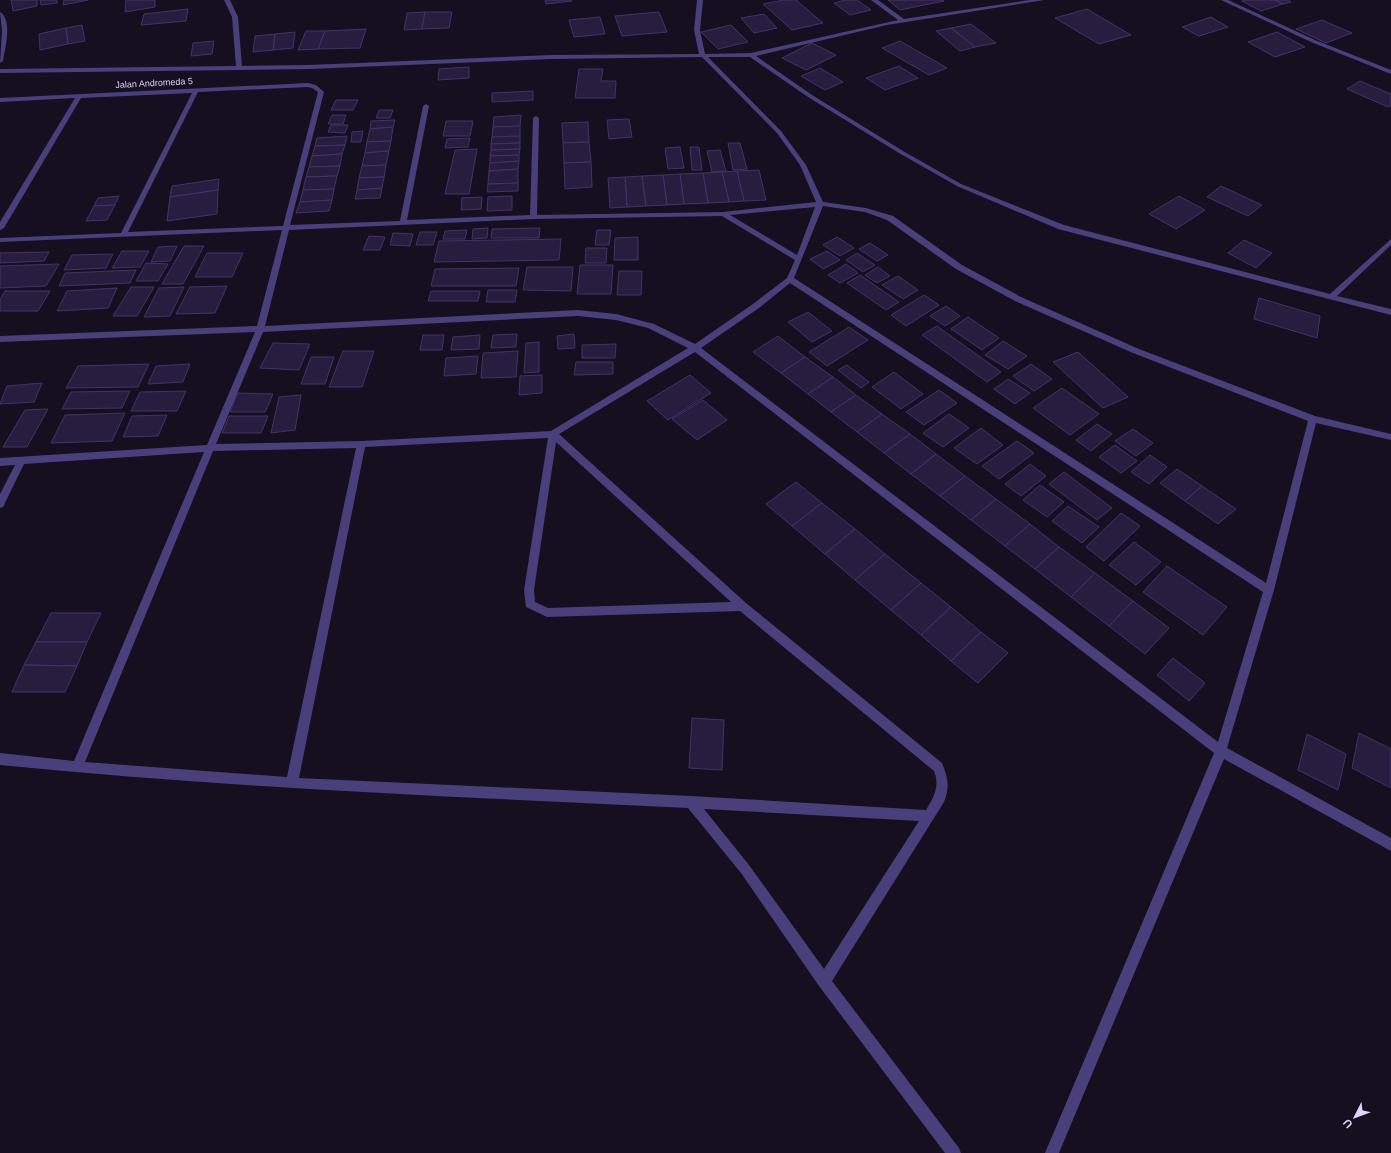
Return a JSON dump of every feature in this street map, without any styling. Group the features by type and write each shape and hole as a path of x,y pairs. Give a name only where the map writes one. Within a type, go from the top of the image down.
{"street":[{"path":"227,0 235,17 239,68"},
{"path":"0,462 209,448 361,444 553,434 695,348 756,306 790,279 820,204 803,165 780,132 702,54 697,30 700,0"},
{"path":"874,0 902,20"},
{"path":"0,71 309,67 491,59 702,54 751,55 902,20 1041,0"},
{"path":"1224,0 1313,41 1391,72"},
{"path":"0,14 4,20 5,37 0,61"},
{"path":"751,55 810,96 901,152 959,185 1061,227 1391,312"},
{"name":"Jalan Andromeda 5","path":"0,100 308,85 314,86 321,92 285,228"},
{"path":"123,235 196,90"},
{"path":"0,228 79,96"},
{"path":"403,223 426,106"},
{"path":"533,217 536,118"},
{"path":"0,240 533,217 723,214 820,204 879,214 890,218 958,267 1018,298 1136,351 1313,419 1391,437"},
{"path":"723,214 799,259"},
{"path":"76,768 260,329 285,228"},
{"path":"1332,296 1391,241"},
{"path":"790,279 1269,590"},
{"path":"0,339 260,329 578,313 616,317 651,326 695,348 1221,752 1391,845"},
{"path":"1052,1153 1221,752 1269,590 1313,419"},
{"path":"553,434 742,606 938,767 943,777 944,789 929,816 824,981"},
{"path":"553,434 529,590 530,604 547,612 742,606"},
{"path":"292,783 361,444"},
{"path":"0,504 21,461"},
{"path":"0,758 76,768 292,783 691,802 929,816"},
{"path":"691,802 745,869 824,981 954,1153"}],"building":[{"path":"11,0 37,0 37,6 13,11"},
{"path":"40,0 57,0 57,3 41,5"},
{"path":"64,0 88,0 63,5"},
{"path":"126,0 155,0 155,7 125,12"},
{"path":"545,0 571,0 572,1 546,4"},
{"path":"784,0 796,0 823,23 792,30 763,4"},
{"path":"846,0 857,0 871,10 850,15 834,3"},
{"path":"888,0 943,0 944,1 900,10"},
{"path":"1275,0 1283,4 1261,11 1242,1"},
{"path":"1275,0 1288,0 1291,2 1283,4"},
{"path":"188,9 186,21 141,25 144,14"},
{"path":"1087,9 1131,35 1099,44 1055,18"},
{"path":"425,12 422,29 404,30 407,13"},
{"path":"425,12 452,12 449,28 422,29"},
{"path":"659,12 667,32 622,36 615,16"},
{"path":"764,14 777,28 754,33 741,18"},
{"path":"600,17 605,34 574,37 569,20"},
{"path":"1211,17 1228,27 1199,36 1182,27"},
{"path":"1322,20 1352,33 1326,43 1296,29"},
{"path":"971,24 996,43 975,47 951,28"},
{"path":"82,25 85,41 68,44 66,28"},
{"path":"731,25 748,42 718,49 701,32"},
{"path":"66,28 68,44 40,50 39,34"},
{"path":"951,28 975,47 960,51 936,31"},
{"path":"366,29 360,48 318,49 325,31"},
{"path":"306,31 325,31 318,49 298,50"},
{"path":"295,32 293,48 273,50 275,34"},
{"path":"1277,32 1305,47 1275,57 1248,42"},
{"path":"275,34 273,50 253,52 255,36"},
{"path":"214,41 212,54 191,56 193,43"},
{"path":"900,41 947,68 929,75 882,48"},
{"path":"812,43 836,55 806,70 782,58"},
{"path":"899,66 918,78 885,90 866,78"},
{"path":"469,67 469,78 438,80 439,69"},
{"path":"820,68 843,82 825,90 801,76"},
{"path":"579,69 603,69 601,81 616,81 615,98 575,98"},
{"path":"1360,81 1391,94 1391,105 1388,107 1347,89"},
{"path":"533,91 533,100 492,102 492,93"},
{"path":"336,100 358,100 353,110 331,110"},
{"path":"379,110 393,110 390,118 376,118"},
{"path":"332,115 346,115 343,124 328,124"},
{"path":"521,115 520,126 493,127 494,117"},
{"path":"629,119 632,137 609,139 607,120"},
{"path":"395,120 393,127 370,129 371,121"},
{"path":"446,121 473,121 470,136 443,136"},
{"path":"588,122 589,142 563,143 562,123"},
{"path":"331,125 348,125 345,133 328,132"},
{"path":"520,126 520,136 492,137 493,127"},
{"path":"393,127 391,141 367,142 370,129"},
{"path":"363,131 361,142 351,142 352,132"},
{"path":"347,136 345,145 315,146 317,138"},
{"path":"520,136 520,143 491,144 492,137"},
{"path":"470,138 468,147 445,148 447,139"},
{"path":"391,141 389,151 365,153 367,142"},
{"path":"589,142 591,162 564,163 563,143"},
{"path":"520,143 520,149 491,150 491,144"},
{"path":"728,143 740,143 747,169 733,170"},
{"path":"345,145 342,154 312,156 315,146"},
{"path":"680,147 684,168 668,169 665,148"},
{"path":"690,147 699,147 702,170 692,170"},
{"path":"477,149 469,194 445,194 455,150"},
{"path":"520,149 519,155 490,156 491,150"},
{"path":"720,150 726,171 712,172 707,151"},
{"path":"389,151 386,165 362,166 365,153"},
{"path":"342,154 340,166 309,167 312,156"},
{"path":"519,155 519,161 490,163 490,156"},
{"path":"519,161 518,169 489,171 490,163"},
{"path":"591,162 592,187 565,189 564,163"},
{"path":"386,165 384,177 359,178 362,166"},
{"path":"340,166 337,176 306,177 309,167"},
{"path":"518,169 518,183 488,184 489,171"},
{"path":"759,170 766,200 744,201 737,171"},
{"path":"737,171 744,201 729,202 722,172"},
{"path":"722,172 729,202 708,203 703,173"},
{"path":"703,173 708,203 684,204 680,174"},
{"path":"680,174 684,204 667,205 663,175"},
{"path":"663,175 667,205 646,206 642,176"},
{"path":"337,176 334,189 303,190 306,177"},
{"path":"642,176 646,206 627,207 625,177"},
{"path":"384,177 382,188 357,190 359,178"},
{"path":"625,177 627,207 610,208 608,178"},
{"path":"219,179 218,190 170,197 172,186"},
{"path":"518,183 518,191 487,192 488,184"},
{"path":"1221,186 1262,205 1248,216 1207,197"},
{"path":"382,188 380,198 355,199 357,190"},
{"path":"334,189 332,200 300,202 303,190"},
{"path":"218,190 217,214 167,221 170,197"},
{"path":"119,196 115,205 94,206 98,198"},
{"path":"512,196 512,210 487,211 488,197"},
{"path":"1179,196 1205,210 1176,229 1149,214"},
{"path":"482,197 481,209 461,210 462,198"},
{"path":"332,200 329,211 296,213 300,202"},
{"path":"115,205 107,220 86,221 94,206"},
{"path":"488,228 487,238 472,239 473,229"},
{"path":"540,228 539,238 491,238 492,229"},
{"path":"467,230 465,239 443,239 445,231"},
{"path":"597,230 611,230 609,245 595,245"},
{"path":"420,232 437,232 433,245 416,245"},
{"path":"393,233 413,234 410,246 390,245"},
{"path":"369,236 385,237 380,250 363,250"},
{"path":"638,237 638,260 614,260 615,238"},
{"path":"837,237 854,248 840,256 823,245"},
{"path":"561,239 559,260 434,262 439,241"},
{"path":"1244,240 1272,253 1256,268 1228,253"},
{"path":"870,243 888,255 877,261 859,249"},
{"path":"177,246 170,261 151,262 158,247"},
{"path":"184,246 204,246 183,284 162,284"},
{"path":"586,248 607,248 606,263 585,263"},
{"path":"122,251 149,251 140,267 112,268"},
{"path":"827,251 840,260 823,269 810,259"},
{"path":"49,252 44,261 0,263 0,253"},
{"path":"207,253 243,253 232,277 195,277"},
{"path":"857,253 875,265 863,272 846,260"},
{"path":"113,254 106,268 64,270 72,255"},
{"path":"146,263 168,264 158,281 136,281"},
{"path":"59,264 46,286 0,288 0,266"},
{"path":"846,264 858,273 840,283 828,275"},
{"path":"580,265 613,265 611,294 577,294"},
{"path":"527,267 573,267 571,291 523,290"},
{"path":"878,267 890,276 877,283 865,275"},
{"path":"519,268 516,286 431,286 435,269"},
{"path":"136,270 130,283 59,286 65,273"},
{"path":"619,271 642,271 641,295 617,295"},
{"path":"860,275 899,302 886,310 847,283"},
{"path":"898,276 918,290 903,299 882,285"},
{"path":"227,286 215,313 176,314 190,287"},
{"path":"131,287 154,287 137,316 113,316"},
{"path":"184,287 170,316 144,317 159,288"},
{"path":"117,288 108,308 57,311 67,291"},
{"path":"488,290 517,290 515,302 486,302"},
{"path":"5,291 50,291 38,311 0,311 0,300"},
{"path":"431,291 480,291 478,301 428,301"},
{"path":"924,295 939,305 906,326 891,315"},
{"path":"1259,298 1320,316 1317,338 1254,319"},
{"path":"946,306 960,316 945,326 930,316"},
{"path":"808,312 832,331 812,342 788,322"},
{"path":"968,317 999,338 982,350 951,329"},
{"path":"937,326 1001,372 987,382 922,335"},
{"path":"849,327 868,340 827,366 809,352"},
{"path":"517,334 516,347 491,348 493,335"},
{"path":"574,334 575,348 558,349 557,336"},
{"path":"423,335 444,335 442,350 420,350"},
{"path":"480,335 479,349 451,350 453,337"},
{"path":"778,336 805,357 781,373 753,352"},
{"path":"1003,341 1027,356 1008,369 985,355"},
{"path":"539,342 539,372 524,373 526,343"},
{"path":"273,343 310,344 299,370 260,368"},
{"path":"616,344 615,358 582,358 582,345"},
{"path":"343,351 374,351 362,387 329,387"},
{"path":"518,351 516,377 481,378 483,353"},
{"path":"1078,352 1128,397 1103,408 1053,362"},
{"path":"478,356 476,374 444,376 446,358"},
{"path":"311,357 334,357 325,384 301,384"},
{"path":"805,357 833,377 808,394 781,373"},
{"path":"576,362 613,362 613,374 574,375"},
{"path":"149,364 138,387 66,388 78,366"},
{"path":"190,364 183,382 148,384 156,366"},
{"path":"1031,364 1052,379 1034,391 1013,376"},
{"path":"847,365 869,382 861,388 838,370"},
{"path":"894,372 923,394 901,409 872,387"},
{"path":"542,375 542,393 519,395 520,376"},
{"path":"690,375 711,393 668,420 647,401"},
{"path":"833,377 856,395 831,412 808,394"},
{"path":"1008,379 1030,393 1015,404 994,389"},
{"path":"42,383 34,402 0,404 7,386"},
{"path":"1062,388 1099,414 1070,435 1033,408"},
{"path":"939,390 957,403 924,425 906,412"},
{"path":"130,391 122,408 62,409 71,392"},
{"path":"186,391 177,411 131,411 140,392"},
{"path":"238,393 273,394 265,412 230,412"},
{"path":"301,395 295,430 271,433 279,397"},
{"path":"856,395 882,414 857,432 831,412"},
{"path":"703,400 727,420 697,440 672,419"},
{"path":"48,409 27,447 3,447 25,410"},
{"path":"125,413 112,441 51,443 65,415"},
{"path":"882,414 910,434 884,453 857,432"},
{"path":"949,414 969,428 943,447 923,433"},
{"path":"167,415 158,436 123,437 132,416"},
{"path":"229,416 268,416 261,433 222,433"},
{"path":"1097,424 1112,434 1091,451 1076,440"},
{"path":"981,428 1003,445 977,464 954,448"},
{"path":"1133,429 1153,443 1136,456 1115,441"},
{"path":"910,434 936,454 911,474 884,453"},
{"path":"1017,441 1034,453 999,479 982,466"},
{"path":"1115,445 1137,461 1121,473 1099,457"},
{"path":"936,454 965,476 940,496 911,474"},
{"path":"1150,455 1167,467 1149,484 1131,472"},
{"path":"1030,464 1046,476 1021,496 1005,484"},
{"path":"1177,469 1202,486 1185,501 1160,483"},
{"path":"1064,472 1112,508 1097,520 1049,484"},
{"path":"965,476 996,499 971,520 940,496"},
{"path":"796,482 822,503 792,526 766,504"},
{"path":"1040,485 1064,502 1047,517 1023,500"},
{"path":"1202,486 1236,509 1218,524 1185,501"},
{"path":"996,499 1030,524 1005,546 971,520"},
{"path":"822,503 855,529 825,554 792,526"},
{"path":"1068,506 1099,527 1082,543 1052,521"},
{"path":"1121,513 1140,526 1104,561 1086,547"},
{"path":"1030,524 1059,547 1035,569 1005,546"},
{"path":"855,529 885,554 855,580 825,554"},
{"path":"1134,542 1161,562 1136,585 1109,565"},
{"path":"1059,547 1095,573 1071,597 1035,569"},
{"path":"885,554 921,583 891,610 855,580"},
{"path":"1167,566 1227,607 1203,635 1143,592"},
{"path":"1095,573 1133,601 1109,626 1071,597"},
{"path":"921,583 951,607 921,635 891,610"},
{"path":"1133,601 1169,628 1145,654 1109,626"},
{"path":"951,607 981,632 951,661 921,635"},
{"path":"51,613 101,613 87,642 36,642"},
{"path":"981,632 1008,653 978,683 951,661"},
{"path":"36,642 87,642 77,666 24,665"},
{"path":"1173,658 1205,683 1189,701 1157,675"},
{"path":"24,665 77,666 65,692 12,692"},
{"path":"692,718 724,720 722,770 689,768"},
{"path":"1359,733 1391,749 1391,788 1352,768"},
{"path":"1307,734 1346,754 1338,790 1298,770"}]}
